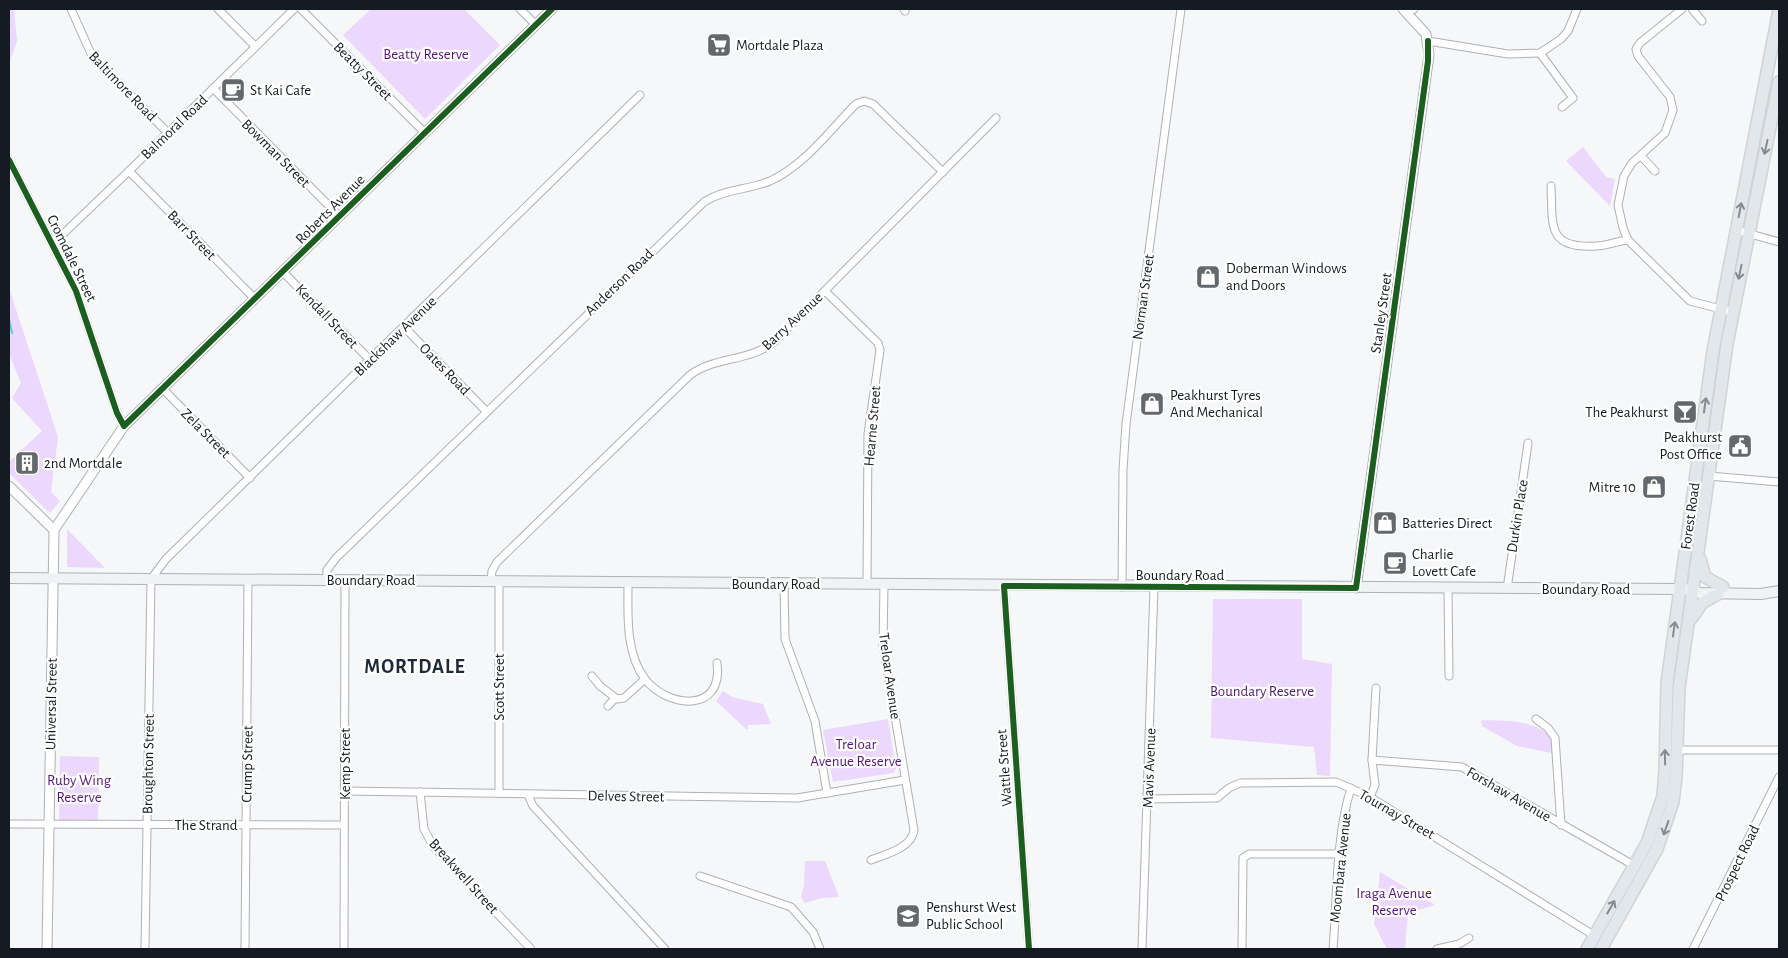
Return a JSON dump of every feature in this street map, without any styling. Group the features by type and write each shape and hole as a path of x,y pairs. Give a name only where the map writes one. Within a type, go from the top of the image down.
{"main road":[{"path":"1770,9 1775,30"},
{"name":"Forest Road","path":"1587,949 1635,866 1652,831 1662,796 1666,770 1667,683 1720,309 1779,10"},
{"name":"Forest Road","path":"1600,949 1662,838 1673,802 1678,700 1732,312 1779,82"},
{"path":"1688,627 1699,606 1721,590 1704,574 1698,550"},
{"name":"Boundary Road","path":"9,578 345,579 1154,588 1680,589 1693,590 1700,593 1721,590 1761,594 1776,591"}],"street":[{"name":"Baltimore Road","path":"71,9 92,56 168,133"},
{"path":"218,9 255,46"},
{"name":"Balmoral Road","path":"51,242 64,233 129,171 294,9"},
{"name":"Beatty Street","path":"301,9 425,133"},
{"path":"520,9 536,25"},
{"name":"Roberts Avenue","path":"54,530 124,426 552,9"},
{"name":"Norman Street","path":"1122,587 1123,470 1126,424 1182,9"},
{"path":"1408,10 1424,30 1428,42 1508,54 1540,53 1562,39 1568,31 1577,9"},
{"path":"1682,9 1640,43 1636,49 1638,56 1670,97 1673,110 1668,129 1626,171 1620,188 1619,213 1628,240 1690,301 1732,312"},
{"path":"1692,9 1702,22"},
{"name":"Stanley Street","path":"1356,588 1428,61 1428,42"},
{"path":"1540,53 1573,98 1562,107"},
{"name":"Bowman Street","path":"213,88 339,216"},
{"name":"Blackshaw Avenue","path":"151,578 166,559 640,95"},
{"name":"Anderson Road","path":"327,579 327,570 336,558 699,205 723,193 753,187 784,174 859,102 864,100 873,104 943,172"},
{"name":"Barry Avenue","path":"495,581 492,571 497,562 690,375 710,364 748,356 762,350 780,337 996,118"},
{"path":"1641,156 1655,171"},
{"name":"Cromdale Street","path":"9,160 81,302 117,413 124,426"},
{"name":"Barr Street","path":"129,171 255,299"},
{"path":"1551,186 1553,226 1557,238 1566,244 1599,246 1613,241 1628,240"},
{"path":"1736,230 1749,232 1779,242"},
{"name":"Kendall Street","path":"283,272 370,360"},
{"name":"Hearne Street","path":"825,291 878,343 880,350 868,434 867,584"},
{"name":"Oates Road","path":"404,328 486,411"},
{"name":"Zela Street","path":"163,389 250,478"},
{"name":"Durkin Place","path":"1507,589 1528,443"},
{"path":"1709,476 1779,482"},
{"path":"9,486 54,530 53,578"},
{"name":"Universal Street","path":"47,949 53,578"},
{"name":"Broughton Street","path":"146,949 151,578"},
{"name":"Crump Street","path":"245,949 248,579"},
{"name":"Kemp Street","path":"344,949 345,579"},
{"name":"Scott Street","path":"495,581 500,793"},
{"path":"628,582 631,640 645,679 673,699 688,701 703,698 713,692 718,684 717,663"},
{"path":"784,584 785,638 815,722 827,793"},
{"name":"Treloar Avenue","path":"871,860 906,844 912,838 914,830 883,645 884,584"},
{"name":"Wattle Street","path":"1004,586 1029,949"},
{"name":"Mavis Avenue","path":"1142,949 1154,588"},
{"path":"1448,589 1449,676"},
{"path":"592,676 615,698 624,698 645,679"},
{"path":"1370,797 1375,785 1372,760 1376,688"},
{"path":"608,706 615,698"},
{"path":"1536,719 1548,728 1555,738 1560,825"},
{"path":"1677,750 1779,750"},
{"name":"Forshaw Avenue","path":"1372,760 1462,767 1560,825 1635,866"},
{"name":"Prospect Road","path":"1693,949 1779,777"},
{"name":"Delves Street","path":"345,791 797,798 905,780"},
{"name":"Tournay Street","path":"1148,799 1217,798 1229,788 1240,783 1336,782 1370,797 1595,936"},
{"name":"Moombara Avenue","path":"1333,949 1340,854 1347,800 1351,788"},
{"name":"Breakwell Street","path":"420,792 424,828 433,846 531,949"},
{"path":"528,795 533,806 665,949"},
{"name":"The Strand","path":"9,824 344,826"},
{"path":"1242,949 1243,858 1249,854 1340,854"},
{"path":"700,876 791,907 814,932 820,949"},
{"path":"1437,949 1458,944 1469,938"}],"green space":[{"path":"9,9 14,9 17,41 9,63"},
{"name":"Beatty Reserve","path":"371,9 464,9 500,45 425,119 343,35"},
{"path":"1583,147 1606,177 1615,179 1610,206 1566,161"},
{"path":"9,288 58,437 51,492 60,501 50,513 9,473 9,462 42,431 12,398 21,383 9,354"},
{"path":"67,529 105,568 67,567"},
{"name":"Boundary Reserve","path":"1213,599 1302,599 1302,659 1332,664 1330,776 1317,775 1314,747 1211,738"},
{"path":"723,691 732,697 763,704 771,724 748,725 748,729 746,729 716,701"},
{"name":"Treloar Avenue Reserve","path":"888,719 896,768 894,773 833,782 823,730"},
{"path":"1481,720 1519,722 1537,727 1552,738 1552,753 1517,746 1482,726"},
{"name":"Ruby Wing Reserve","path":"60,756 99,757 98,821 59,822"},
{"path":"805,861 825,861 839,897 822,898 805,903 801,897 804,885"},
{"name":"Iraga Avenue Reserve","path":"1380,872 1435,905 1408,913 1405,948 1387,949 1374,924"}],"waterway":[{"path":"9,319 12,333"}],"cycle path":[{"path":"9,160 76,291 117,413 124,426 552,9"},
{"path":"1029,949 1004,586 1356,588 1428,61 1428,41"}],"place":[{"name":"Mortdale Plaza","path":"719,45"},
{"name":"St Kai Cafe","path":"233,90"},
{"name":"Doberman Windows and Doors","path":"1208,277"},
{"name":"Peakhurst Tyres And Mechanical","path":"1152,404"},
{"name":"The Peakhurst","path":"1685,412"},
{"name":"Peakhurst Post Office","path":"1740,446"},
{"name":"2nd Mortdale","path":"27,463"},
{"name":"Mitre 10","path":"1654,487"},
{"name":"Batteries Direct","path":"1385,523"},
{"name":"Charlie Lovett Cafe","path":"1395,563"},
{"name":"Penshurst West Public School","path":"908,916"}],"district":[{"name":"MORTDALE","path":"415,666"}]}
